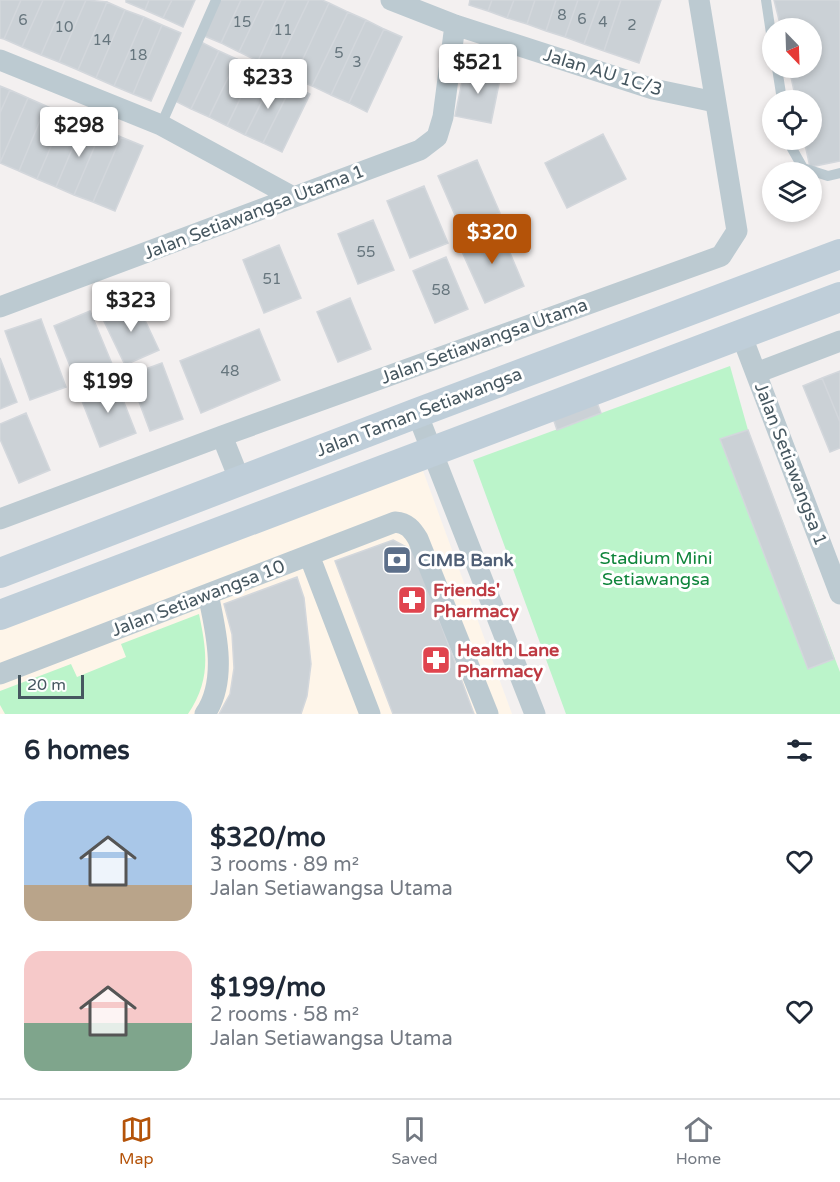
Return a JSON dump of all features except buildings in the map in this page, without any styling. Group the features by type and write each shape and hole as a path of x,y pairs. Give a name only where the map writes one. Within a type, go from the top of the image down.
{"main road":[{"name":"Jalan Taman Setiawangsa","path":"0,573 417,412 840,254"},
{"path":"0,615 840,297"}],"street":[{"name":"Jalan AU 1C/3","path":"391,0 455,24 653,89 715,102"},
{"name":"Jalan Setiawangsa Utama","path":"0,519 222,436 721,256 737,231 699,0"},
{"name":"Jalan Setiawangsa Utama 1","path":"0,307 420,150 437,137 443,117 455,24"},
{"path":"0,60 161,125 293,197"},
{"name":"Jalan Setiawangsa 1","path":"741,334 839,586"},
{"path":"756,373 840,341"},
{"path":"417,412 535,714"},
{"path":"222,436 240,481"},
{"name":"Jalan Setiawangsa 10","path":"0,674 395,522 404,523 418,539 488,714"},
{"path":"309,555 370,714"},
{"path":"205,714 217,684 218,664 208,594"}],"lane":[{"path":"161,125 216,0"},
{"path":"766,0 769,18"},
{"path":"793,150 803,168 828,176 840,173"}],"shaded area":[{"path":"422,468 512,714 0,714 0,629"}],"green space":[{"name":"Stadium Mini Setiawangsa","path":"730,366 748,430 840,672 840,714 566,714 473,460"},
{"path":"199,614 205,653 204,677 201,689 188,714 5,714 0,705 0,691 71,664 77,677 126,657 121,644"}],"place":[{"name":"CIMB Bank","path":"397,560"},
{"name":"Friends' Pharmacy","path":"412,600"},
{"name":"Health Lane Pharmacy","path":"436,660"}]}
